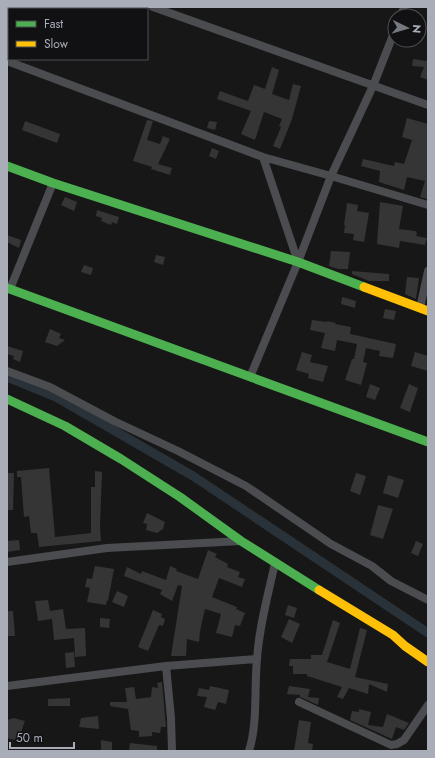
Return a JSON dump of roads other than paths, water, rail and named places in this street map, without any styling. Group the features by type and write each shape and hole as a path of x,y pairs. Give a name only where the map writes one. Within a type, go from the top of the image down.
{"main road":[{"path":"7,166 52,183 298,262 424,309"},
{"path":"8,289 428,442"},
{"path":"7,400 65,426 121,458 180,497 241,541 394,635 405,646 428,662"}],"street":[{"path":"153,7 428,105"},
{"path":"250,377 298,262 331,176 373,86 388,48"},
{"path":"7,61 263,157 428,206"},
{"path":"263,157 298,262"},
{"path":"8,289 52,183"},
{"path":"424,309 428,271"},
{"path":"7,370 50,387 114,421 178,451 246,486 331,544 372,566 391,581 428,600"},
{"path":"7,562 107,548 241,541"},
{"path":"249,751 254,731 257,659 260,633 275,563"},
{"path":"7,686 166,666 257,659"},
{"path":"166,666 171,718 172,751"},
{"path":"299,702 391,745 397,744 404,740 428,705"}],"waterway":[{"path":"7,377 56,397 193,476 428,633"}]}
